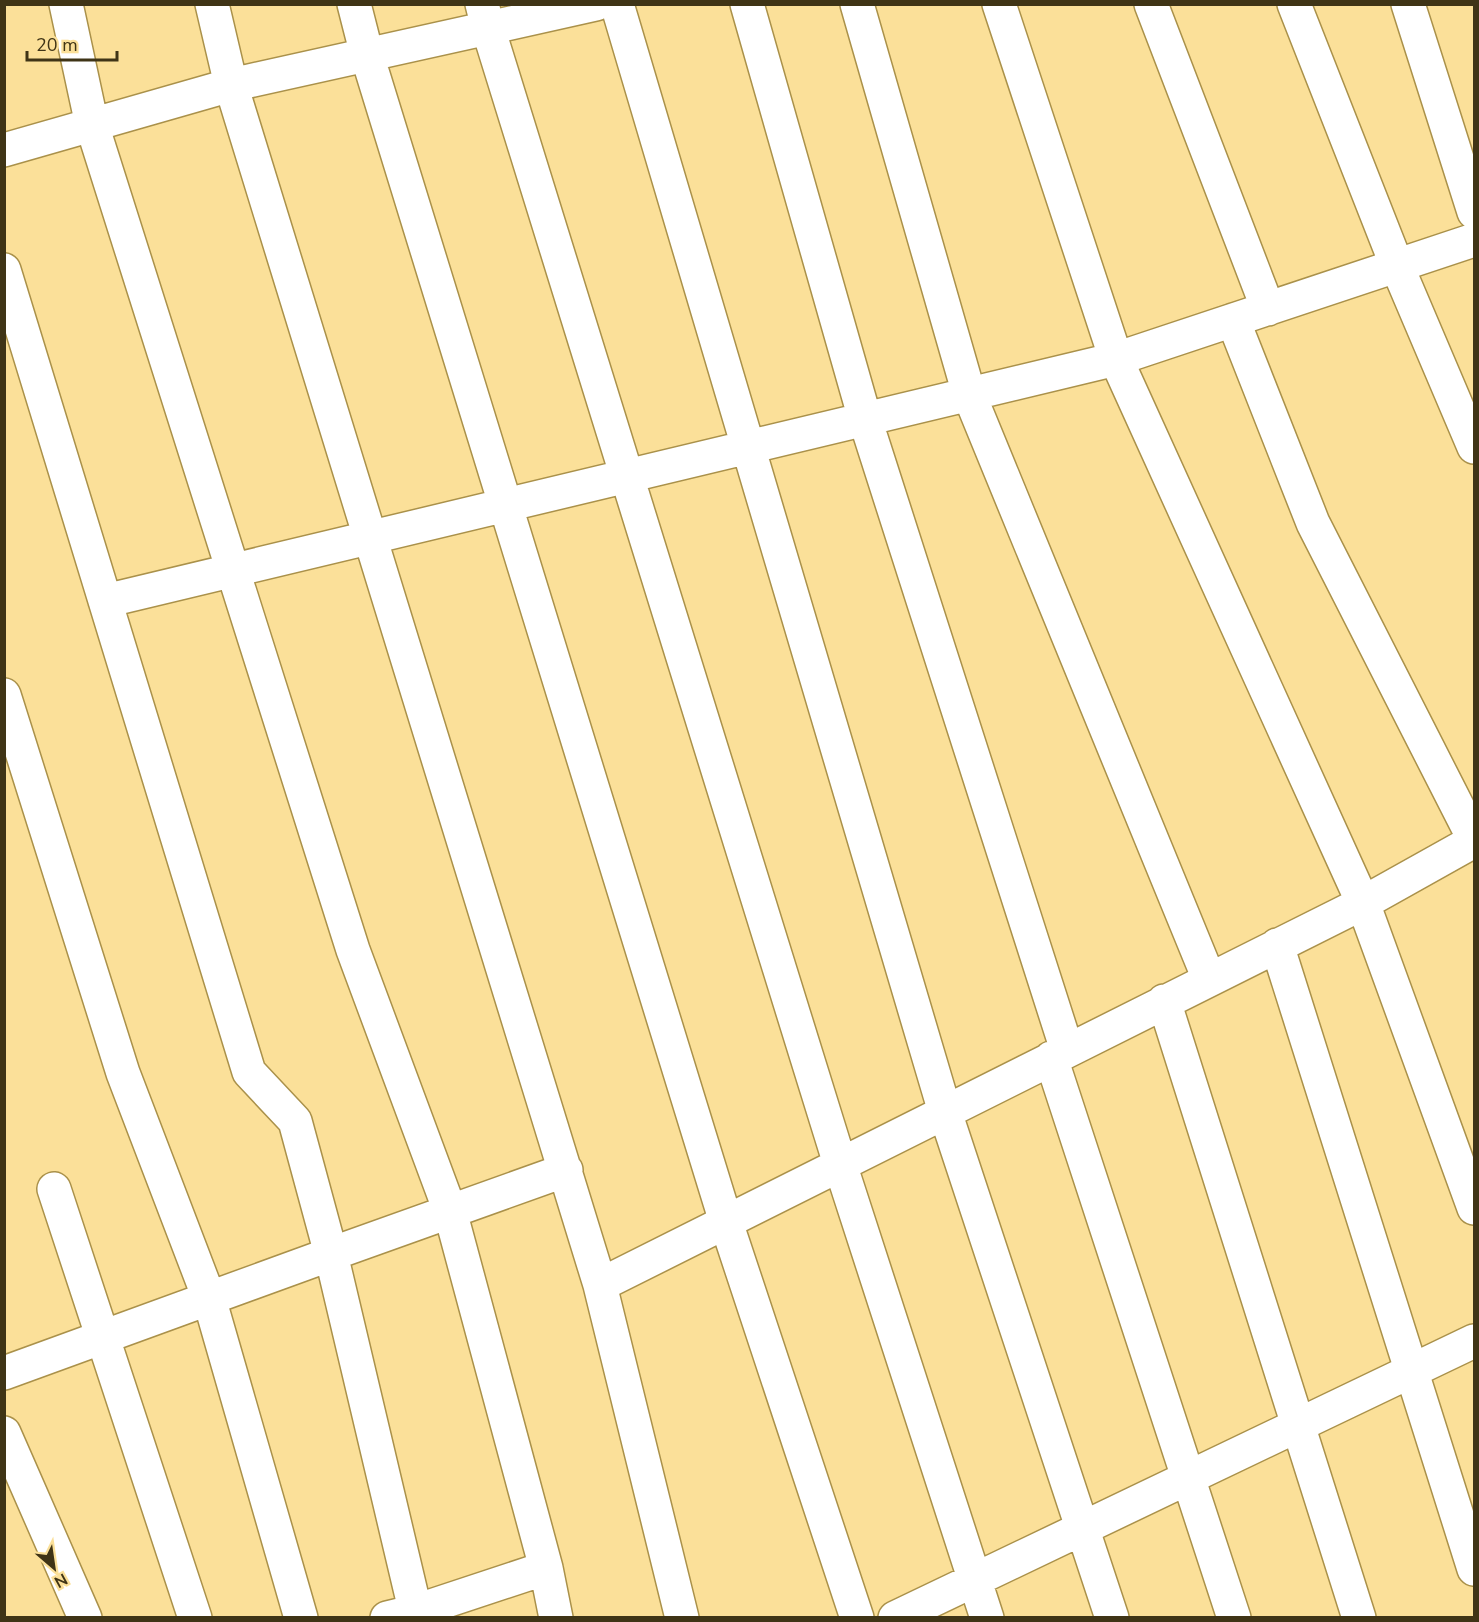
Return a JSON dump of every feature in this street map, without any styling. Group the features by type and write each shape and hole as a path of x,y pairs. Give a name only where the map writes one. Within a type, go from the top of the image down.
{"street":[{"path":"66,4 92,125 353,950 450,1211 546,1568 556,1617"},
{"path":"212,4 231,85 600,1285 682,1617"},
{"path":"354,4 367,55 726,1222 857,1617"},
{"path":"4,150 231,85 367,55 485,16 596,4"},
{"path":"617,4 945,1112 1112,1617"},
{"path":"747,4 865,419 1188,1478 1234,1617"},
{"path":"857,4 969,394 1209,979"},
{"path":"999,4 1116,359 1362,903 1474,1208"},
{"path":"1151,4 1268,309"},
{"path":"1294,4 1397,266 1474,447"},
{"path":"1408,4 1474,212"},
{"path":"485,16 840,1164 987,1617"},
{"path":"105,601 1116,359 1474,240"},
{"path":"4,270 249,1072 295,1120 331,1254 406,1615 546,1568"},
{"path":"600,1285 1362,903 1474,840 1313,523 1233,320"},
{"path":"4,695 123,1073 209,1298 301,1617"},
{"path":"1277,945 1474,1569"},
{"path":"1164,1001 1359,1617"},
{"path":"4,1373 566,1170"},
{"path":"54,1190 195,1617"},
{"path":"895,1617 1474,1341"},
{"path":"4,1433 85,1617"}]}
